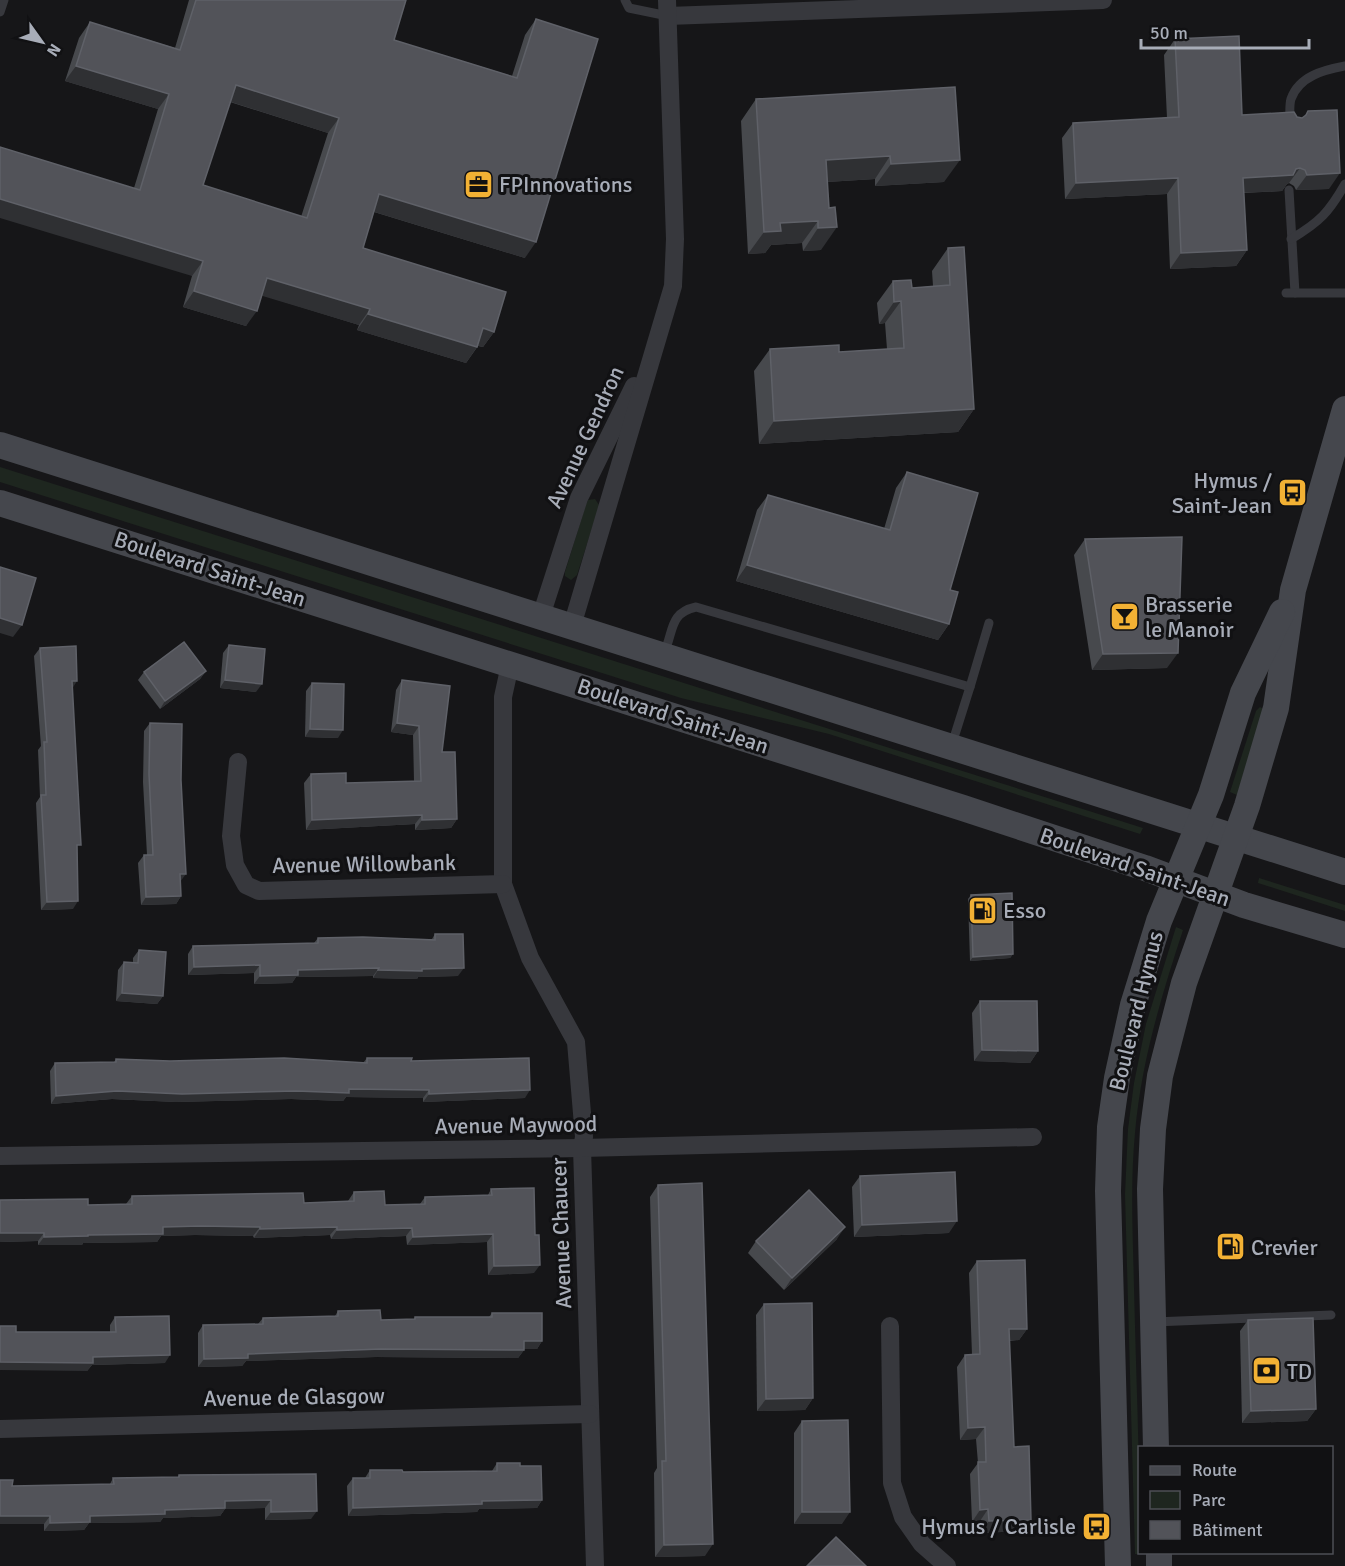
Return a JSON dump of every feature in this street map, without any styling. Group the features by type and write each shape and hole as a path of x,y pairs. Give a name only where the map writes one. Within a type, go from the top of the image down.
{"main road":[{"name":"Boulevard Hymus","path":"1155,1446 1150,1189 1156,1102 1175,1014 1261,763 1276,708 1293,590 1345,409"},
{"path":"0,445 1345,872"},
{"name":"Boulevard Saint-Jean","path":"0,502 963,808 1244,905 1345,936"},
{"name":"Boulevard Hymus","path":"1118,1566 1108,1191 1110,1127 1116,1078 1127,1027 1159,921 1211,795 1243,693 1293,590"}],"street":[{"path":"667,8 1103,0"},
{"name":"Avenue Gendron","path":"572,626 672,290 675,257 667,8"},
{"name":"Avenue Gendron","path":"541,616 582,491 654,347"},
{"name":"Avenue Chaucer","path":"510,665 503,697 503,884 530,958 576,1042 584,1137 582,1148 595,1566"},
{"name":"Avenue Willowbank","path":"238,762 231,836 236,865 246,885 259,891 503,884"},
{"name":"Avenue Maywood","path":"0,1156 582,1148 1034,1137"},
{"path":"890,1326 892,1483 903,1517 922,1544 947,1566"},
{"name":"Avenue de Glasgow","path":"0,1429 590,1414"}],"lane":[{"path":"0,12 4,0"},
{"path":"626,0 629,8 667,8"},
{"path":"1290,127 1291,99 1301,83 1323,70 1345,66"},
{"path":"1291,239 1314,225 1332,207 1345,184"},
{"path":"1289,190 1290,293 1345,293"},
{"path":"663,655 671,637 674,619 685,609 696,607 970,687"},
{"path":"951,748 989,623"},
{"path":"1152,1322 1331,1315"}],"green space":[{"path":"0,467 1143,828 1140,834 829,734 681,698 0,482"},
{"path":"595,499 599,505 598,510 577,575 571,580 565,576 565,572 586,504 588,500"},
{"path":"1260,707 1263,709 1237,795 1230,792 1256,711"},
{"path":"1259,878 1345,905 1345,911 1258,883"},
{"path":"1176,927 1183,930 1147,1056 1133,1152 1139,1446 1138,1554 1135,1554 1125,1194 1128,1129 1134,1083 1146,1024"}],"building":[{"name":"FPInnovations","path":"196,0 406,0 394,40 517,78 536,19 598,39 536,242 379,194 363,248 506,292 494,332 483,328 477,347 368,314 370,309 267,278 257,311 194,291 203,261 0,199 0,147 140,190 169,94 76,66 90,22 180,50","holes":["236,85 339,118 307,218 203,185"]},
{"path":"1239,36 1242,115 1294,112 1297,117 1302,118 1308,111 1337,110 1340,173 1307,175 1305,170 1300,168 1296,169 1293,175 1243,178 1247,250 1181,253 1178,178 1076,183 1073,123 1179,117 1175,39"},
{"path":"955,87 960,160 891,164 890,156 826,160 829,208 835,207 837,227 818,228 818,221 780,223 781,231 764,232 756,99"},
{"path":"964,247 974,409 774,421 770,349 839,345 839,352 904,348 901,301 894,302 893,281 911,280 912,288 950,285 948,248"},
{"path":"907,472 978,493 950,590 958,592 949,624 747,565 768,495 890,530"},
{"path":"1182,537 1178,653 1103,654 1085,539"},
{"path":"0,567 36,578 22,625 0,618"},
{"path":"184,642 206,671 165,701 144,672"},
{"path":"229,645 265,649 262,684 225,680"},
{"path":"76,646 77,681 72,681 81,845 77,845 78,901 47,902 41,795 46,795 44,742 47,742 40,648"},
{"path":"402,680 450,686 442,752 455,752 457,819 422,820 422,815 312,820 311,774 346,773 346,783 421,781 419,726 397,723"},
{"path":"312,683 344,684 343,730 310,729"},
{"path":"150,723 182,724 181,780 186,874 180,874 181,896 146,897 144,855 153,855 149,774"},
{"path":"1012,893 1013,954 973,957 971,895"},
{"path":"435,934 463,934 464,968 422,969 422,971 378,970 379,968 298,970 298,975 260,976 260,965 194,967 193,946 318,943 318,938 435,940"},
{"path":"139,950 166,952 163,996 122,993 124,962 138,963"},
{"path":"980,1001 1037,1001 1038,1051 982,1050"},
{"path":"284,1058 367,1063 367,1058 412,1058 411,1061 529,1058 530,1090 429,1094 429,1090 349,1089 349,1093 296,1091 182,1094 117,1091 56,1096 55,1063 116,1062 116,1059 170,1061"},
{"path":"955,1172 957,1221 862,1225 860,1176"},
{"path":"702,1183 713,1544 664,1545 662,1461 666,1461 658,1185"},
{"path":"534,1188 535,1235 539,1235 540,1265 494,1266 493,1234 413,1237 412,1228 337,1230 337,1227 260,1229 260,1227 201,1226 163,1227 163,1234 44,1237 44,1233 0,1233 0,1200 88,1199 88,1205 132,1204 132,1196 303,1193 304,1203 354,1201 354,1192 384,1191 385,1205 425,1204 425,1197 492,1195 491,1189"},
{"path":"809,1190 845,1227 792,1278 756,1241"},
{"path":"1025,1260 1027,1329 1009,1329 1014,1447 1029,1446 1031,1520 989,1521 988,1509 980,1510 978,1462 986,1462 985,1427 968,1428 965,1355 980,1354 977,1261"},
{"path":"812,1303 813,1398 766,1399 764,1304"},
{"path":"380,1310 381,1320 415,1319 415,1317 492,1317 492,1313 542,1313 542,1341 524,1341 524,1350 381,1349 248,1354 248,1358 204,1359 203,1325 263,1324 263,1318 338,1316 338,1311"},
{"path":"169,1316 170,1355 93,1357 93,1363 0,1362 0,1326 16,1326 16,1332 116,1332 115,1317"},
{"path":"1313,1318 1316,1409 1251,1411 1248,1320"},
{"path":"848,1420 850,1512 802,1512 802,1421"},
{"path":"497,1463 541,1466 542,1500 353,1508 353,1478 370,1478 370,1470 497,1471"},
{"path":"316,1474 317,1511 271,1512 271,1500 225,1501 225,1508 165,1510 165,1514 90,1516 90,1522 50,1523 50,1516 0,1516 0,1480 13,1480 12,1486 114,1484 113,1478 179,1477 179,1475"},
{"path":"836,1537 866,1566 807,1566"}],"place":[{"name":"FPInnovations","path":"478,184"},
{"name":"Hymus / Saint-Jean","path":"1293,493"},
{"name":"Brasserie le Manoir","path":"1124,617"},
{"name":"Esso","path":"982,910"},
{"name":"Crevier","path":"1230,1247"},
{"name":"TD","path":"1266,1371"},
{"name":"Hymus / Carlisle","path":"1097,1526"}]}
